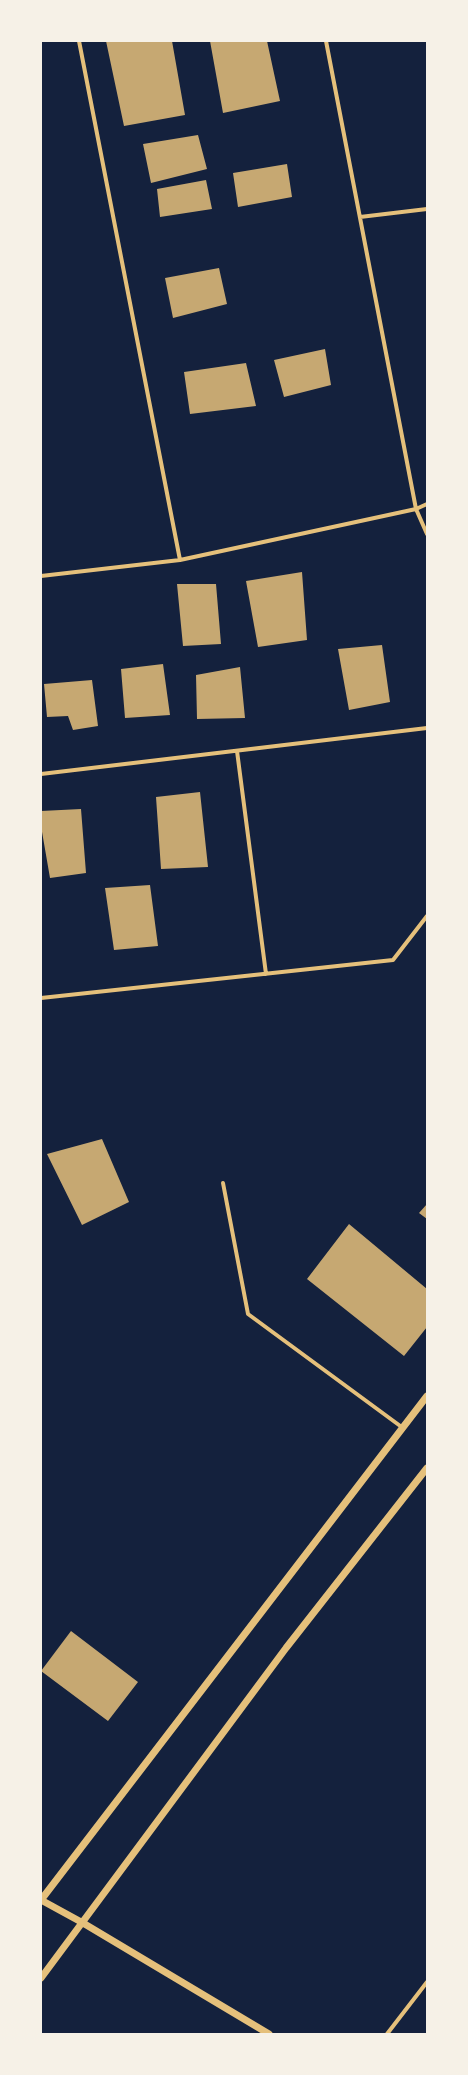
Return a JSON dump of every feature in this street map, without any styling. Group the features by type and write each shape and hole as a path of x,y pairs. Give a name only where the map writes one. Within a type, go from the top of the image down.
{"street":[{"path":"79,41 180,560"},
{"path":"326,41 416,509 427,534"},
{"path":"360,218 427,209"},
{"path":"41,576 180,560 416,509 427,504"},
{"path":"41,774 427,728"},
{"path":"237,751 266,974"},
{"path":"41,998 393,960 427,916"},
{"path":"223,1183 248,1314 402,1428"},
{"path":"269,2034 83,1923 41,1900 427,1396"},
{"path":"41,1978 286,1648 427,1468"},
{"path":"386,2034 427,1982"}],"building":[{"path":"106,41 172,41 185,115 124,126"},
{"path":"210,41 267,41 280,101 223,113"},
{"path":"198,135 207,169 151,183 143,144"},
{"path":"287,164 292,197 238,207 233,173"},
{"path":"206,180 212,209 160,217 157,189"},
{"path":"219,268 227,304 173,318 165,278"},
{"path":"325,349 331,385 284,397 274,360"},
{"path":"246,363 256,406 190,414 184,372"},
{"path":"302,572 307,640 258,647 246,581"},
{"path":"177,584 216,584 221,644 183,646"},
{"path":"382,645 390,702 349,710 338,649"},
{"path":"163,664 170,715 125,718 121,669"},
{"path":"240,667 245,718 197,719 196,675"},
{"path":"92,680 98,726 73,730 68,716 47,717 44,684"},
{"path":"200,792 208,867 161,869 156,797"},
{"path":"81,809 86,873 50,878 41,826 41,811"},
{"path":"150,885 158,946 114,950 105,888"},
{"path":"102,1139 129,1202 82,1225 47,1154"},
{"path":"427,1204 427,1219 419,1213"},
{"path":"349,1224 427,1289 427,1327 404,1356 307,1279"},
{"path":"71,1631 138,1682 108,1721 41,1671"}]}
